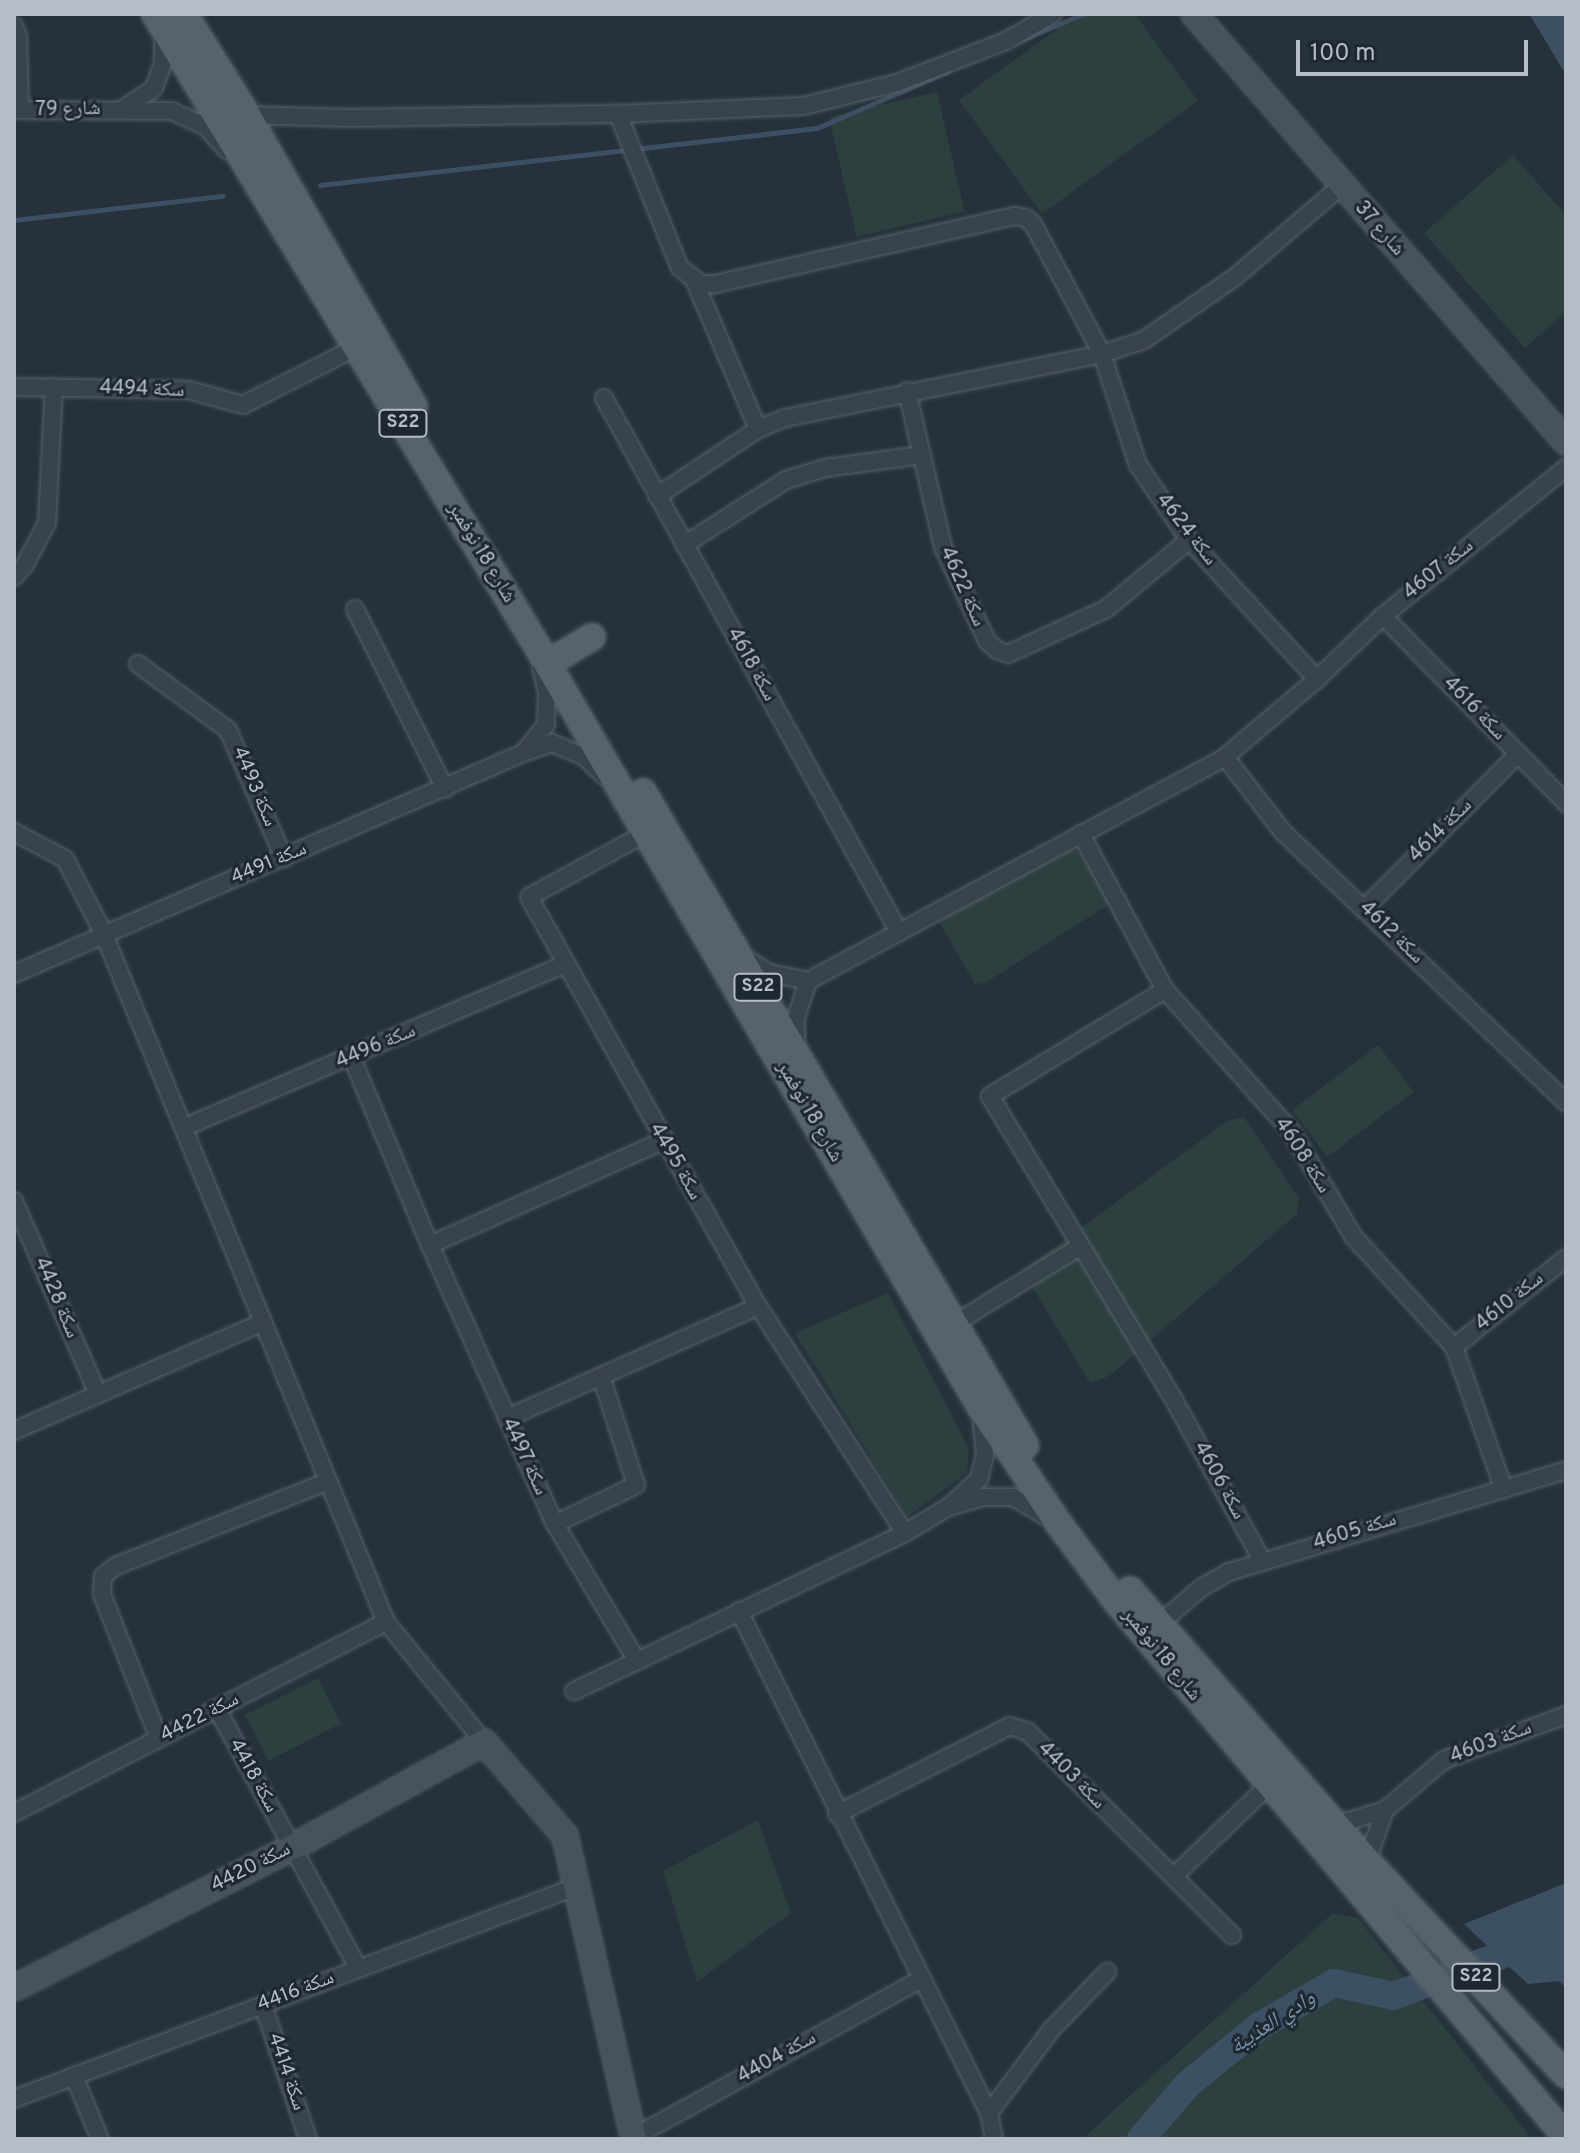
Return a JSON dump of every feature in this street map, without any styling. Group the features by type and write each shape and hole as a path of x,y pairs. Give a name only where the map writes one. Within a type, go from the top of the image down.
{"main road":[{"name":"شارع 18 نوفمبر","path":"168,18 247,115 549,650 625,797 981,1408 1059,1524 1126,1613 1390,1926 1518,2084 1566,2137"},
{"name":"شارع 18 نوفمبر","path":"168,18 257,183 737,950 954,1324 1061,1500 1104,1560 1367,1861 1566,2075"},
{"path":"549,650 592,637"},
{"path":"1518,2084 1546,2139"}],"street":[{"path":"247,115 350,118 618,114 803,106 897,83 1006,41 1053,14"},
{"name":"شارع 37","path":"1194,14 1566,442"},
{"name":"79 شارع","path":"123,109 154,88 163,63 168,18"},
{"path":"14,26 18,37 17,110"},
{"name":"79 شارع","path":"17,110 172,111 206,127 257,183"},
{"path":"618,114 680,268 695,282 758,429"},
{"path":"657,496 758,429 785,418 1102,354 1144,340 1235,277 1341,186"},
{"name":"سكة 4624","path":"695,282 715,284 1014,216 1026,218 1033,224 1102,354 1138,465 1189,540 1317,679"},
{"name":"سكة 4494","path":"14,387 189,390 243,405 357,347"},
{"path":"14,577 24,566 47,523 54,387"},
{"name":"سكة 4622","path":"907,391 943,547 987,641 1008,654 1106,609 1189,540"},
{"name":"سكة 4618","path":"604,398 899,932"},
{"path":"684,545 786,480 825,468 922,455"},
{"name":"سكة 4607","path":"1317,679 1383,616 1566,468"},
{"path":"355,609 445,789"},
{"name":"سكة 4616","path":"1383,616 1566,803"},
{"name":"سكة 4491","path":"523,753 546,725 549,650"},
{"name":"سكة 4493","path":"138,664 228,730 284,858"},
{"path":"737,950 770,973 808,981 1225,757 1317,679"},
{"name":"سكة 4491","path":"14,974 103,932 552,743 585,757 625,797"},
{"name":"سكة 4614","path":"1365,908 1518,754"},
{"name":"سكة 4612","path":"1225,757 1283,832 1566,1102"},
{"path":"14,832 65,859 103,932 386,1622 565,1836 634,2138"},
{"name":"سكة 4495","path":"646,833 529,897 758,1306 905,1533"},
{"name":"سكة 4608","path":"1081,834 1165,990 1291,1131 1353,1236 1454,1347 1503,1487"},
{"name":"سكة 4496","path":"185,1127 566,964"},
{"path":"798,1058 796,1018 808,981"},
{"name":"سكة 4606","path":"1165,990 990,1096 1175,1402 1262,1560"},
{"name":"سكة 4497","path":"352,1058 430,1245 555,1524 637,1661"},
{"path":"430,1245 663,1141"},
{"name":"سكة 4428","path":"14,1201 98,1394"},
{"path":"954,1324 1079,1247"},
{"name":"سكة 4610","path":"1454,1347 1566,1258"},
{"path":"507,1418 758,1306"},
{"path":"14,1431 263,1322"},
{"path":"555,1524 636,1485 601,1376"},
{"path":"574,1691 905,1533 950,1506 979,1479 985,1455 981,1408"},
{"name":"سكة 4605","path":"1159,1624 1201,1588 1229,1572 1566,1470"},
{"path":"159,1739 102,1594 103,1576 116,1566 326,1482"},
{"path":"950,1506 983,1497 1013,1497 1059,1524"},
{"path":"739,1611 837,1814 989,2113 994,2139"},
{"name":"سكة 4422","path":"14,1813 386,1622"},
{"name":"سكة 4418","path":"217,1709 359,1969"},
{"name":"سكة 4603","path":"1336,1825 1385,1810 1444,1760 1566,1715"},
{"name":"سكة 4403","path":"837,1814 1010,1726 1028,1732 1232,1935"},
{"name":"سكة 4420","path":"14,1988 293,1847 484,1742"},
{"path":"1173,1877 1269,1785"},
{"path":"1367,1861 1385,1810"},
{"name":"سكة 4416","path":"14,2099 578,1886"},
{"path":"989,2113 1051,2030 1107,1972"},
{"name":"سكة 4404","path":"634,2138 921,1979"},
{"name":"سكة 4414","path":"263,2005 308,2139"},
{"path":"74,2076 100,2139"}],"green space":[{"path":"1078,14 1135,14 1198,101 1042,214 959,100"},
{"path":"937,92 965,212 857,237 829,117"},
{"path":"1513,155 1566,215 1566,312 1525,348 1424,233"},
{"path":"1070,849 1081,854 1108,899 1108,905 985,983 975,984 940,924 946,916"},
{"path":"1378,1045 1414,1092 1327,1157 1292,1110"},
{"path":"1244,1117 1299,1198 1297,1214 1109,1376 1090,1383 1028,1280 1026,1268 1227,1121"},
{"path":"888,1293 969,1448 967,1473 907,1517 795,1333"},
{"path":"318,1678 341,1723 268,1761 245,1715"},
{"path":"758,1820 791,1913 697,1982 663,1871"},
{"path":"1333,1913 1358,1918 1532,2139 1082,2139"}],"water":[{"path":"1566,14 1566,75 1530,15"},
{"path":"1566,1883 1566,1988 1559,1981 1528,1984 1464,1924"}],"waterway":[{"path":"1024,39 1083,14"},
{"path":"320,185 817,128 949,71"},
{"path":"14,220 223,196"},
{"name":"وادي العذيبة","path":"1141,2139 1187,2085 1258,2027 1334,1983 1394,1996 1509,1952 1566,1924"}]}
